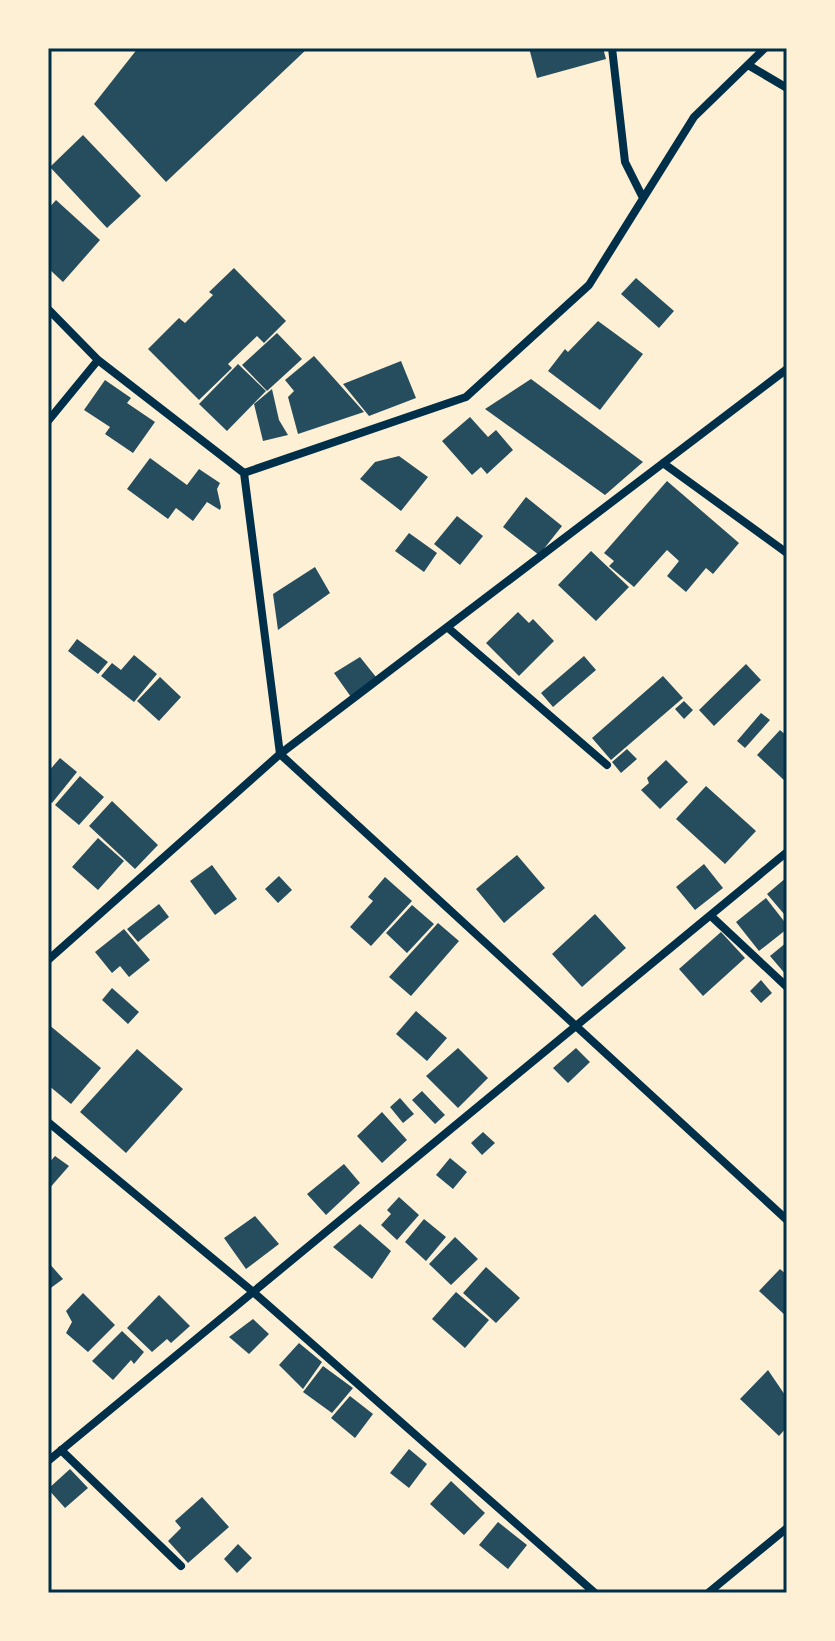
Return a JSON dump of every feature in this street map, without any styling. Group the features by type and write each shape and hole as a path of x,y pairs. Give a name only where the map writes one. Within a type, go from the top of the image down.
{"street":[{"path":"612,48 625,162 643,198"},
{"path":"244,473 466,397 589,285 694,117 765,48"},
{"path":"748,65 787,88"},
{"path":"48,309 98,360 244,473 280,754 787,1220"},
{"path":"48,421 98,360"},
{"path":"48,960 280,754 787,369"},
{"path":"663,463 787,553"},
{"path":"447,627 607,765"},
{"path":"48,1461 787,852"},
{"path":"711,916 787,987"},
{"path":"48,1122 252,1291 595,1593"},
{"path":"61,1450 181,1566"},
{"path":"708,1593 787,1528"}],"building":[{"path":"138,48 308,48 166,182 94,104"},
{"path":"529,48 603,48 606,59 537,78"},
{"path":"83,135 141,196 107,228 50,167"},
{"path":"56,200 100,240 63,282 48,268 48,209"},
{"path":"234,268 286,321 264,343 257,336 228,364 232,368 199,400 148,349 179,318 185,323 213,295 209,292"},
{"path":"636,278 674,311 659,328 621,294"},
{"path":"598,321 643,354 600,410 548,371 565,349 568,352"},
{"path":"277,333 302,359 267,391 242,365"},
{"path":"314,356 364,412 298,434 288,397 294,391 285,380"},
{"path":"401,361 416,398 369,416 343,384"},
{"path":"238,364 266,391 227,431 199,404"},
{"path":"531,379 643,462 605,495 485,409"},
{"path":"105,380 131,398 127,403 155,422 133,453 105,434 110,427 84,410"},
{"path":"272,389 279,420 288,435 263,441 254,404"},
{"path":"470,417 488,437 496,430 513,450 487,474 481,467 472,475 442,441"},
{"path":"399,456 428,477 401,511 360,479 375,462"},
{"path":"150,458 187,485 199,469 220,483 217,489 220,510 207,502 193,521 176,508 168,519 127,489"},
{"path":"667,481 739,543 713,574 706,568 686,592 667,576 679,561 667,550 634,587 609,566 614,561 604,553"},
{"path":"526,497 562,526 539,555 503,527"},
{"path":"457,516 483,536 460,565 434,544"},
{"path":"409,533 437,553 424,572 395,551"},
{"path":"591,551 629,587 596,621 558,585"},
{"path":"315,567 330,593 278,630 273,594"},
{"path":"518,612 529,623 533,619 554,641 519,676 486,643"},
{"path":"77,639 108,662 98,674 68,651"},
{"path":"134,655 157,674 134,702 101,676 112,663 121,670"},
{"path":"584,656 596,670 553,707 541,693"},
{"path":"360,657 376,677 351,697 334,673"},
{"path":"746,664 761,680 714,726 699,710"},
{"path":"663,676 683,698 611,760 592,738"},
{"path":"160,677 181,697 159,721 137,701"},
{"path":"684,701 693,710 684,719 675,709"},
{"path":"761,713 770,720 745,748 737,741"},
{"path":"780,730 787,736 785,781 757,755"},
{"path":"627,749 637,759 621,773 612,762"},
{"path":"60,758 77,772 52,803 48,800 48,772"},
{"path":"666,760 688,782 660,809 641,790 649,783 647,778"},
{"path":"80,776 104,797 79,825 55,805"},
{"path":"706,786 756,831 725,864 676,819"},
{"path":"112,801 158,845 135,869 89,826"},
{"path":"98,838 124,861 98,890 72,867"},
{"path":"517,855 545,888 504,923 476,889"},
{"path":"704,864 723,888 695,910 676,887"},
{"path":"212,865 237,899 215,915 190,881"},
{"path":"279,876 292,890 278,903 265,889"},
{"path":"385,877 412,901 371,946 350,927 373,901 368,897"},
{"path":"787,877 787,912 784,914 767,894"},
{"path":"766,898 787,929 759,951 736,922"},
{"path":"159,904 169,917 138,942 127,929"},
{"path":"412,905 434,924 407,953 386,933"},
{"path":"595,914 626,948 582,987 552,954"},
{"path":"438,923 459,941 411,996 389,977"},
{"path":"124,929 150,960 129,977 120,966 112,973 95,952"},
{"path":"721,932 745,958 703,996 679,969"},
{"path":"787,942 787,976 770,956"},
{"path":"761,980 772,993 761,1003 750,991"},
{"path":"112,988 139,1012 128,1024 102,1000"},
{"path":"416,1011 447,1038 427,1061 396,1034"},
{"path":"48,1024 101,1068 71,1104 48,1085"},
{"path":"458,1048 488,1078 458,1108 426,1076"},
{"path":"576,1048 590,1062 568,1083 553,1068"},
{"path":"137,1049 183,1089 126,1153 80,1112"},
{"path":"422,1091 445,1115 435,1124 412,1100"},
{"path":"400,1098 414,1114 403,1123 390,1107"},
{"path":"382,1112 407,1140 382,1163 357,1136"},
{"path":"483,1132 495,1143 482,1155 471,1143"},
{"path":"55,1156 69,1166 48,1190 48,1164"},
{"path":"450,1158 467,1172 453,1189 436,1175"},
{"path":"344,1164 360,1183 326,1215 307,1194"},
{"path":"399,1197 419,1215 397,1240 381,1225 391,1214 387,1210"},
{"path":"255,1216 279,1244 246,1269 224,1238"},
{"path":"424,1219 446,1237 426,1261 405,1242"},
{"path":"360,1224 391,1251 372,1279 333,1247"},
{"path":"455,1237 478,1259 451,1285 429,1264"},
{"path":"48,1262 63,1279 48,1290"},
{"path":"486,1267 520,1298 496,1323 463,1293"},
{"path":"780,1269 787,1275 787,1317 759,1291"},
{"path":"456,1292 489,1320 465,1348 432,1319"},
{"path":"83,1293 115,1325 88,1352 66,1333 72,1322 66,1311"},
{"path":"159,1295 190,1326 171,1343 167,1339 152,1352 127,1328"},
{"path":"253,1319 269,1334 249,1354 229,1337"},
{"path":"122,1331 144,1352 134,1364 131,1360 113,1380 92,1361"},
{"path":"299,1343 322,1362 303,1389 279,1365"},
{"path":"323,1366 353,1388 332,1413 303,1392"},
{"path":"768,1370 787,1398 787,1427 779,1436 740,1399"},
{"path":"350,1396 373,1414 355,1438 331,1418"},
{"path":"409,1449 427,1464 409,1488 390,1473"},
{"path":"70,1469 88,1488 65,1508 48,1489"},
{"path":"451,1481 485,1513 464,1535 430,1504"},
{"path":"202,1497 229,1527 188,1563 168,1541 181,1528 175,1521"},
{"path":"498,1522 527,1545 508,1569 479,1545"},
{"path":"238,1544 252,1558 237,1573 224,1559"}]}
